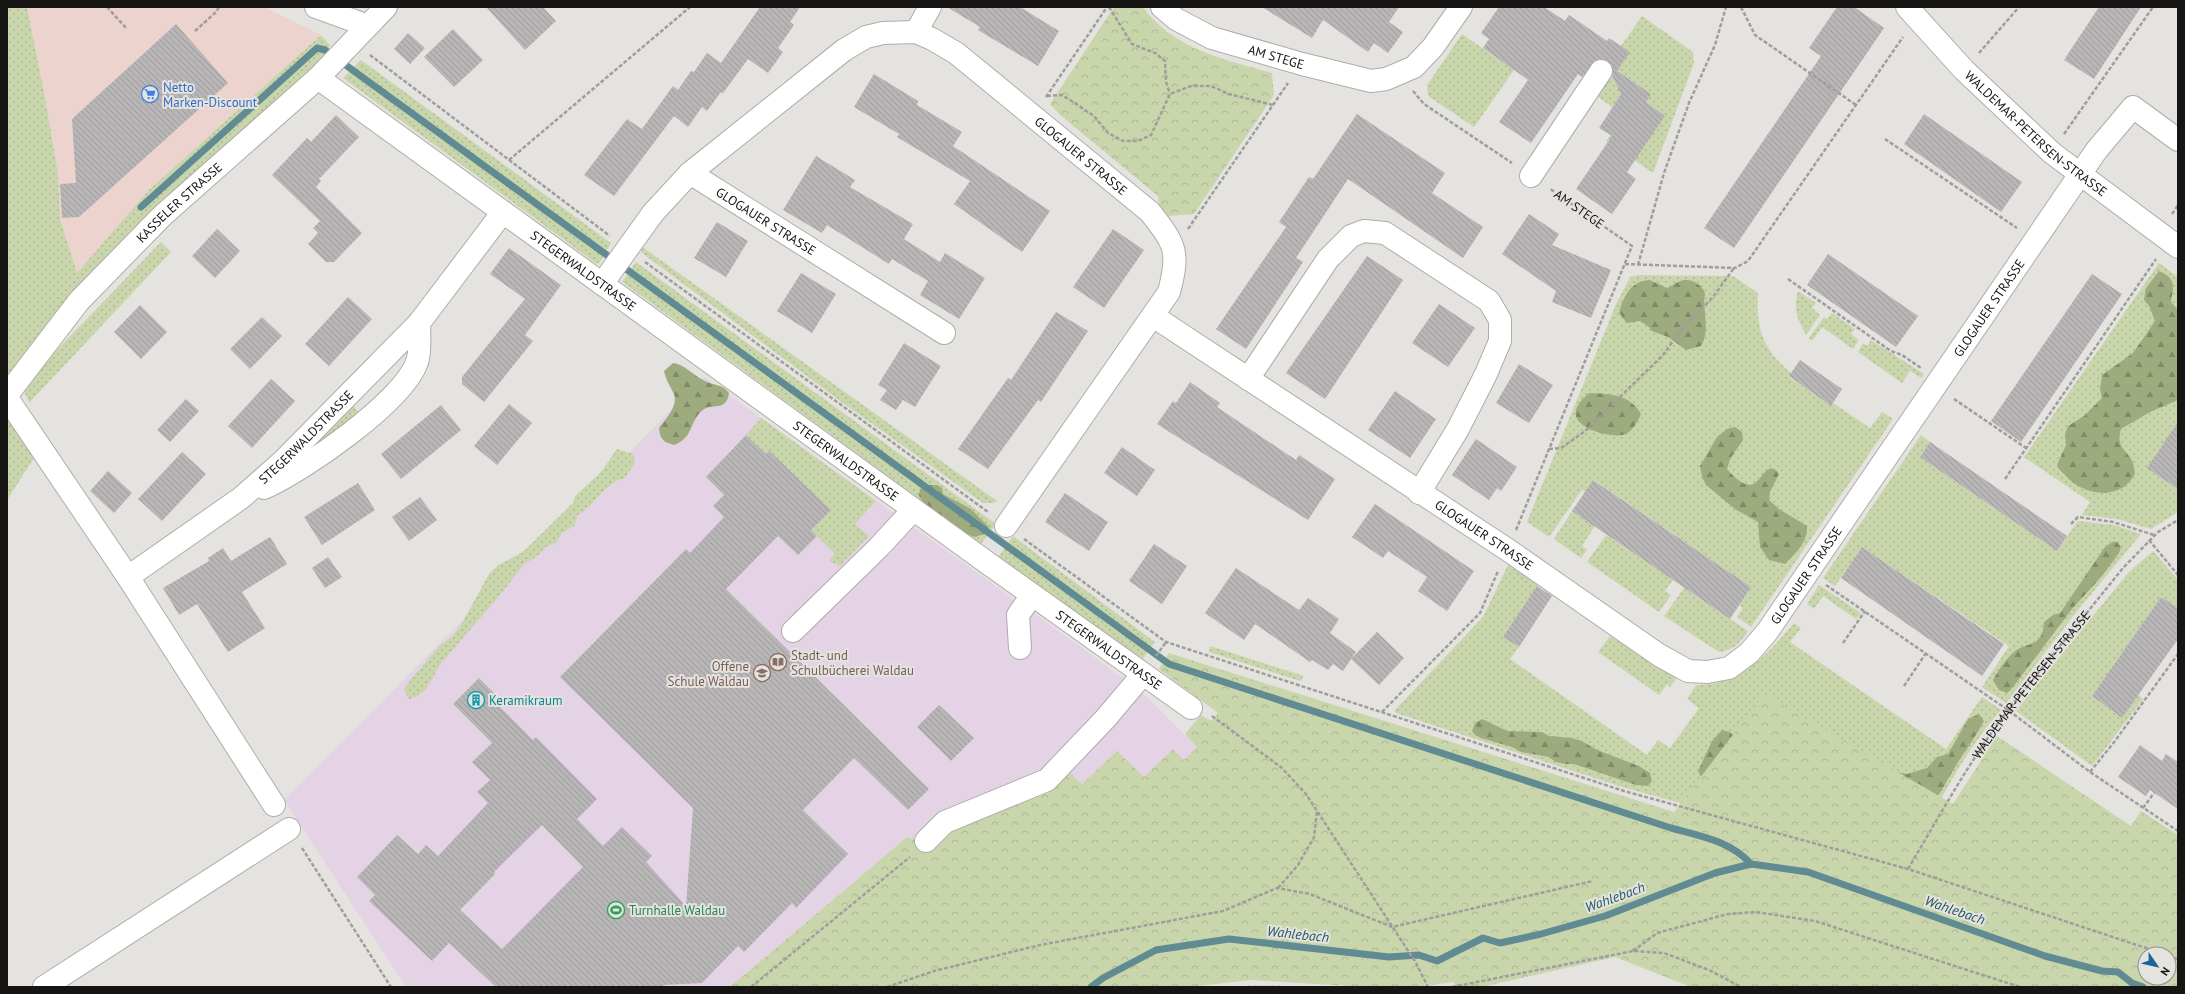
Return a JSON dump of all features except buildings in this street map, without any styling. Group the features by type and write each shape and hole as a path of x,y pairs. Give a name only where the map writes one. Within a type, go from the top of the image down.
{"street":[{"path":"316,7 344,52"},
{"name":"KASSELER STRASSE","path":"7,395 80,301 156,222 344,52 386,7"},
{"path":"916,32 930,7"},
{"name":"AM STEGE","path":"1162,7 1176,19 1212,38 1302,64 1371,81 1386,80 1414,67 1424,57 1461,7"},
{"name":"WALDEMAR-PETERSEN-STRASSE","path":"1912,12 1964,70 2052,153 2174,243"},
{"name":"GLOGAUER STRASSE","path":"616,265 653,213 690,173 866,36 897,31 916,32 956,53 1150,212 1171,239 1176,266 1169,292 1154,316 1006,526"},
{"name":"STEGERWALDSTRASSE","path":"344,52 503,212 616,265 913,510 1191,708"},
{"path":"1531,176 1601,71"},
{"name":"GLOGAUER STRASSE","path":"1154,316 1419,493 1508,550 1659,655 1688,671 1707,672 1729,668 1749,653 1767,632 1809,573 2096,151 2133,107 2178,140"},
{"name":"GLOGAUER STRASSE","path":"690,173 944,333"},
{"name":"STEGERWALDSTRASSE","path":"128,577 241,498 283,461 419,323 503,212"},
{"path":"1248,379 1328,260 1351,236 1364,231 1385,233 1489,301 1500,320 1500,341 1458,429 1419,493"},
{"name":"STEGERWALDSTRASSE","path":"241,498 298,471 322,455 368,418 399,389 410,377 417,361 419,323"},
{"path":"7,398 128,577 274,805"},
{"path":"793,631 879,546 913,510"},
{"path":"1020,648 1018,615 1032,595"},
{"path":"924,834 945,822 1047,780 1106,718 1143,674"},
{"path":"44,987 290,829"}],"path":[{"path":"107,7 127,29"},
{"path":"195,31 216,12 219,7"},
{"path":"509,160 690,7"},
{"path":"1034,116 1047,96 1108,7 1132,44 1155,53 1165,61 1166,82 1170,94 1151,135 1138,141 1123,141 1108,133 1094,116 1062,95 1047,96"},
{"path":"1638,264 1664,173 1689,103 1715,44 1726,7"},
{"path":"1742,7 1755,35 1856,105"},
{"path":"1964,70 2020,7"},
{"path":"2052,153 2080,109 2100,85 2154,7"},
{"path":"1549,449 1561,448 1584,432 1663,355 1681,330 1713,297 1735,268 1748,261 1856,105 1912,12"},
{"path":"344,52 509,160 616,265 1006,526 1166,642 1646,798 1908,869 2140,946"},
{"path":"1171,239 1186,232 1302,64"},
{"name":"AM STEGE","path":"1399,75 1424,104 1632,246 1625,264"},
{"path":"1170,94 1191,86 1211,86 1229,94 1273,105"},
{"path":"1885,139 2036,241"},
{"path":"2005,479 2174,243"},
{"path":"1382,712 1480,613 1508,550 1625,264 1735,268"},
{"path":"1788,280 1891,351 1902,355 1938,384 2026,448"},
{"path":"2071,524 2078,517 2113,522 2154,535"},
{"name":"WALDEMAR-PETERSEN-STRASSE","path":"1908,869 1992,731 2008,710 2123,568 2154,535 2178,520"},
{"path":"2149,540 2178,575"},
{"path":"1809,573 2008,710 2090,772 2178,831"},
{"path":"1843,643 1865,611"},
{"path":"1162,648 1166,642"},
{"path":"1904,686 1926,653"},
{"path":"2090,772 2115,741 2178,654"},
{"path":"1191,708 1203,710 1282,768 1306,794 1416,963 1428,987"},
{"path":"2143,808 2154,793"},
{"path":"886,987 934,971 1040,945 1223,911 1277,888 1298,865 1314,837 1317,811"},
{"path":"290,829 391,987"},
{"path":"751,987 903,863 924,834"},
{"path":"1277,888 1310,894 1392,927 1593,881"},
{"path":"1633,950 1657,933 1728,914 1756,912 1815,921 2020,987"},
{"path":"1452,987 1633,950 1664,953 1710,970 1741,987"},
{"path":"1247,987 1282,987"}],"shaded area":[{"path":"27,7 264,7 321,35 150,189 77,274 60,219 58,173"},
{"name":"Offene Schule Waldau","path":"704,377 1085,650 1146,696 1197,747 1184,761 1173,749 1144,778 1117,752 1082,784 1069,773 1048,793 960,826 930,843 907,837 730,987 406,987 284,800"}],"green space":[{"path":"7,7 27,7 58,173 60,219 77,273 150,189 321,35 330,45 324,60 7,381"},
{"path":"1114,7 1143,7 1155,22 1185,43 1218,57 1272,73 1274,95 1194,214 1169,216 1159,207 1158,196 1060,115 1050,104"},
{"path":"1642,16 1693,52 1694,63 1653,173 1606,141 1611,135 1639,154 1665,116 1646,102 1651,94 1630,80 1619,89 1621,94 1612,107 1596,95 1614,75 1621,46"},
{"path":"1462,34 1514,70 1474,127 1428,96 1427,85"},
{"path":"361,60 611,243 600,262 597,264 343,78"},
{"path":"161,242 171,252 29,403 23,388 24,384"},
{"path":"641,246 997,501 994,503 983,503 843,403 642,253"},
{"path":"636,262 996,524 981,544 625,284 622,281"},
{"path":"2159,263 2178,277 2178,512 2151,529 2117,519 2082,515 2090,502 2024,457"},
{"path":"2159,271 2171,280 2173,291 2171,302 2178,310 2178,400 2150,412 2121,429 2120,444 2133,462 2135,474 2126,485 2118,490 2102,493 2086,490 2072,482 2059,470 2057,465 2066,445 2065,434 2068,426 2084,416 2102,398 2100,389 2102,375 2133,353 2155,321 2149,306 2144,300 2146,288"},
{"path":"1631,276 1733,276 1758,293 1758,318 1763,338 1774,356 1791,373 1789,377 1830,405 1833,403 1870,428 1882,412 1893,419 1751,627 1737,617 1743,608 1739,605 1751,587 1594,480 1586,492 1582,490 1549,537 1527,522 1617,302"},
{"path":"1650,280 1667,288 1682,280 1691,280 1701,287 1705,293 1704,300 1706,327 1704,340 1701,346 1686,350 1668,337 1652,331 1648,326 1640,321 1627,323 1619,313 1623,300 1629,290 1638,283"},
{"path":"1798,291 1816,303 1812,308 1820,315 1806,335 1800,324 1796,308"},
{"path":"1832,313 1855,329 1851,334 1859,340 1853,349 1822,327 1812,341 1809,338 1824,317 1827,319"},
{"path":"1871,340 1924,374 1921,378 1910,371 1902,383 1858,352 1863,343 1867,346"},
{"path":"673,363 685,368 708,383 724,388 729,393 725,403 722,405 703,410 695,419 685,438 681,442 674,445 663,440 660,435 659,428 671,411 675,401 675,397 664,371"},
{"path":"1589,393 1619,396 1631,402 1641,414 1635,425 1626,434 1606,434 1590,429 1579,421 1576,416 1576,409"},
{"path":"349,402 362,415 291,468"},
{"path":"7,417 34,458 7,500"},
{"path":"761,418 876,501 855,524 869,536 840,566 829,561 835,554 811,530 830,510 769,451 766,454 746,435"},
{"path":"1735,427 1742,432 1743,440 1730,459 1727,469 1732,475 1748,485 1755,483 1768,469 1771,468 1776,470 1779,474 1770,492 1769,500 1779,509 1807,526 1806,537 1797,551 1785,564 1769,560 1760,547 1758,522 1735,509 1706,485 1702,477 1700,466 1717,437 1727,429"},
{"path":"1921,435 1930,442 1920,457 2057,551 2078,521 2114,525 2141,534 2079,609 2006,703 1982,687 2009,646 1862,547 1835,586 1823,578"},
{"path":"617,449 633,454 635,463 625,478 618,480 604,490 590,506 578,515 574,526 562,533 556,543 546,547 536,557 524,564 496,600 441,663 426,689 418,696 409,699 404,690 408,683 440,645 453,636 461,625 489,574 497,566 524,551 574,502 574,497 601,472"},
{"path":"928,485 937,485 942,488 943,494 971,509 989,527 987,533 975,537 958,531 943,516 925,505 919,496 920,489"},
{"path":"1572,511 1595,526 1582,546 1587,550 1581,558 1554,539"},
{"path":"1606,535 1673,580 1665,591 1671,595 1659,612 1587,562"},
{"path":"1013,536 1155,642 1142,660 998,557"},
{"path":"2114,541 2121,547 2119,553 2102,576 2072,609 2013,687 2007,693 1999,690 1993,680 2005,662 2014,652 2038,640 2043,630 2044,622 2053,615 2060,613 2105,547"},
{"path":"2153,551 2178,580 2178,608 2161,597 2092,696 2122,718 2138,695 2143,699 2092,766 2016,711 2128,573"},
{"path":"1508,565 1538,585 1504,637 1519,647 1510,659 1647,755 1658,740 1670,748 1699,708 1687,699 1696,685 1712,684 1740,674 1763,657 1794,623 1801,628 1790,642 1946,749 1982,697 2001,710 1973,746 1961,765 1938,804 1907,864 1625,788 1396,713 1394,711 1483,617"},
{"path":"1819,585 1861,613 1856,619 1823,596 1814,609 1807,604"},
{"path":"1684,588 1748,631 1733,648 1719,652 1664,616"},
{"path":"1610,636 1677,677 1670,687 1667,684 1659,695 1598,652"},
{"path":"1210,646 1304,676 1300,681 1209,652"},
{"path":"1169,653 1674,812 1764,694 1953,804 1997,736 2131,826 2141,811 2178,835 2178,987 1691,987 1615,957 1482,987 1457,987 1454,982 1415,987 1366,987 1251,980 1189,987 730,987 907,837 930,843 960,826 1048,793 1070,773 1082,784 1117,751 1144,777 1173,749 1184,760 1197,747 1185,734 1201,715 1211,721 1218,713 1159,669"},
{"path":"1979,714 1984,721 1936,798 1703,781 1698,771 1712,741 1722,730 1730,732 1736,738 1907,774 1927,768 1937,757 1948,754 1968,719"},
{"path":"1482,719 1507,731 1542,732 1549,736 1572,738 1582,741 1597,750 1639,766 1650,773 1652,781 1648,786 1636,785 1574,764 1556,762 1549,757 1521,752 1512,747 1481,738 1475,735 1472,731 1475,723"}],"waterway":[{"path":"141,207 317,48 325,50 1169,664 1671,828 1714,840 1734,850 1751,864"},
{"name":"Wahlebach","path":"1091,987 1103,978 1156,950 1229,939 1389,957 1419,955 1437,961 1483,938 1500,943 1541,934 1605,916 1715,873 1751,864 1808,872 2045,956 2102,971 2118,972 2132,983 2143,987"}],"place":[{"name":"Netto Marken-Discount","path":"150,94"},
{"name":"Stadt- und Schulbücherei Waldau","path":"778,662"},
{"name":"Offene Schule Waldau","path":"762,673"},
{"name":"Keramikraum","path":"476,700"},
{"name":"Turnhalle Waldau","path":"616,910"}]}
